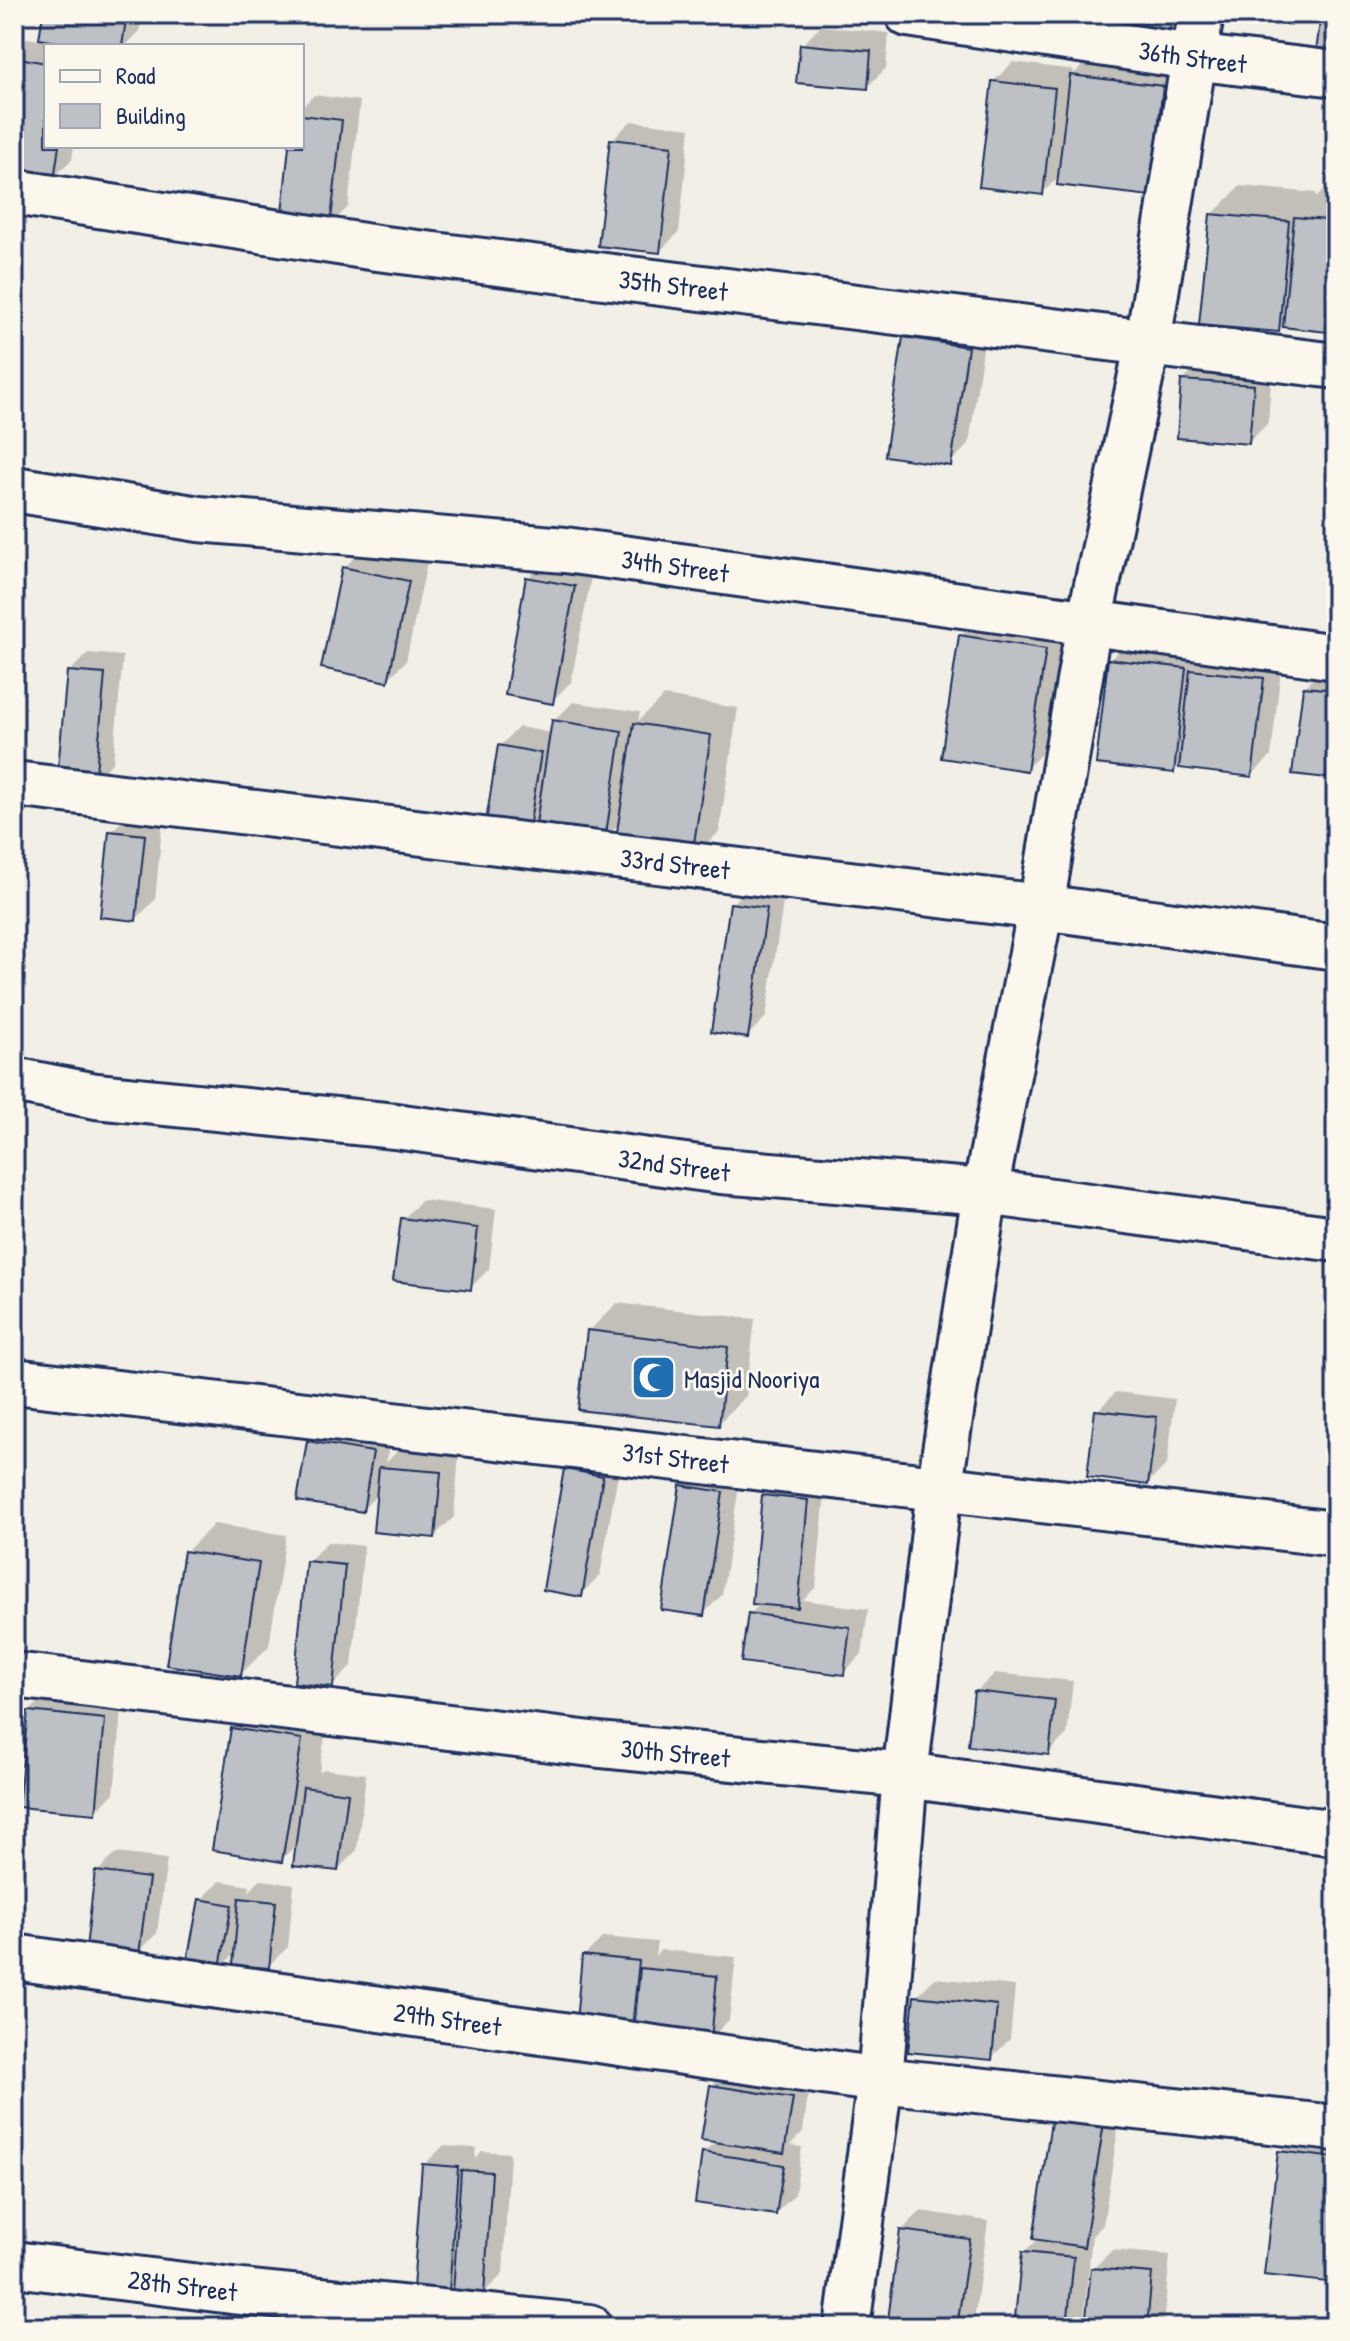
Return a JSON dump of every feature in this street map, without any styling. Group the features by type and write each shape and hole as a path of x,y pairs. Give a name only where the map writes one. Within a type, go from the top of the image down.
{"street":[{"name":"36th Street","path":"908,14 1192,57 1336,74"},
{"path":"847,2327 880,2080 905,1775 939,1490 985,1192 1041,907 1089,623 1148,342 1201,14"},
{"name":"35th Street","path":"14,192 377,248 1336,366"},
{"name":"34th Street","path":"14,489 199,519 565,550 1336,657"},
{"name":"33rd Street","path":"14,784 1041,907 1336,947"},
{"name":"32nd Street","path":"14,1080 96,1096 395,1126 721,1171 985,1192 1336,1239"},
{"name":"31st Street","path":"14,1381 376,1420 939,1490 1336,1534"},
{"name":"30th Street","path":"14,1675 600,1745 905,1775 1336,1833"},
{"name":"29th Street","path":"14,1957 880,2080 1336,2128"},
{"name":"28th Street","path":"14,2264 232,2291 589,2327"}],"building":[{"path":"43,14 127,14 122,44 68,44 39,39"},
{"path":"1064,14 1173,14 1167,43 1062,21"},
{"path":"1321,14 1336,14 1336,54 1316,52"},
{"path":"800,44 871,51 868,89 796,83"},
{"path":"14,57 44,63 44,148 59,148 54,180 14,173"},
{"path":"1070,75 1163,86 1150,196 1057,185"},
{"path":"992,81 1055,88 1043,195 979,187"},
{"path":"304,115 342,120 330,229 281,223 289,148 304,148"},
{"path":"610,139 672,146 660,253 598,246"},
{"path":"1210,214 1289,221 1279,332 1199,325"},
{"path":"1294,217 1336,221 1336,333 1283,327"},
{"path":"903,337 968,347 951,466 885,456"},
{"path":"1181,380 1254,385 1249,444 1177,438"},
{"path":"342,567 409,581 388,682 321,668"},
{"path":"526,577 575,586 553,704 505,695"},
{"path":"959,635 1046,649 1027,771 941,758"},
{"path":"1108,659 1186,668 1174,773 1096,764"},
{"path":"1190,670 1264,678 1252,777 1179,768"},
{"path":"67,671 105,674 95,783 57,780"},
{"path":"1303,687 1336,690 1336,779 1292,774"},
{"path":"552,720 622,731 605,840 535,830"},
{"path":"634,723 711,735 691,862 614,851"},
{"path":"498,745 541,753 528,835 485,828"},
{"path":"109,831 145,835 136,921 100,917"},
{"path":"730,903 767,908 748,1038 711,1032"},
{"path":"401,1218 478,1228 471,1290 393,1281"},
{"name":"Masjid Nooriya","path":"587,1330 728,1347 719,1426 578,1410"},
{"path":"1095,1410 1157,1417 1148,1485 1087,1477"},
{"path":"307,1441 373,1452 363,1512 297,1501"},
{"path":"379,1467 441,1472 435,1538 373,1532"},
{"path":"564,1469 603,1476 582,1597 543,1590"},
{"path":"680,1485 723,1492 704,1616 661,1610"},
{"path":"762,1495 808,1500 798,1608 752,1604"},
{"path":"184,1551 259,1563 241,1676 166,1665"},
{"path":"306,1561 345,1565 333,1687 294,1683"},
{"path":"748,1613 850,1627 844,1675 741,1662"},
{"path":"974,1691 1055,1700 1049,1755 968,1746"},
{"path":"28,1711 105,1719 96,1814 18,1807"},
{"path":"231,1728 302,1739 282,1862 212,1850"},
{"path":"303,1787 348,1793 338,1871 293,1866"},
{"path":"95,1871 149,1878 139,1954 86,1948"},
{"path":"239,1898 276,1902 269,1968 233,1965"},
{"path":"199,1899 232,1905 219,1972 186,1966"},
{"path":"582,1955 639,1961 632,2028 576,2022"},
{"path":"640,1968 717,1976 711,2041 634,2033"},
{"path":"914,1996 997,2005 992,2060 908,2052"},
{"path":"710,2085 793,2098 784,2153 701,2140"},
{"path":"1052,2115 1104,2123 1084,2247 1033,2239"},
{"path":"1278,2151 1336,2158 1336,2283 1264,2275"},
{"path":"702,2152 784,2165 776,2215 695,2203"},
{"path":"422,2164 458,2167 449,2292 413,2289"},
{"path":"461,2170 492,2172 484,2295 453,2293"},
{"path":"900,2230 970,2239 957,2327 887,2327"},
{"path":"1022,2252 1074,2257 1067,2327 1014,2327"},
{"path":"1091,2268 1152,2273 1147,2327 1085,2327"}],"place":[{"name":"Masjid Nooriya","path":"653,1378"}]}
